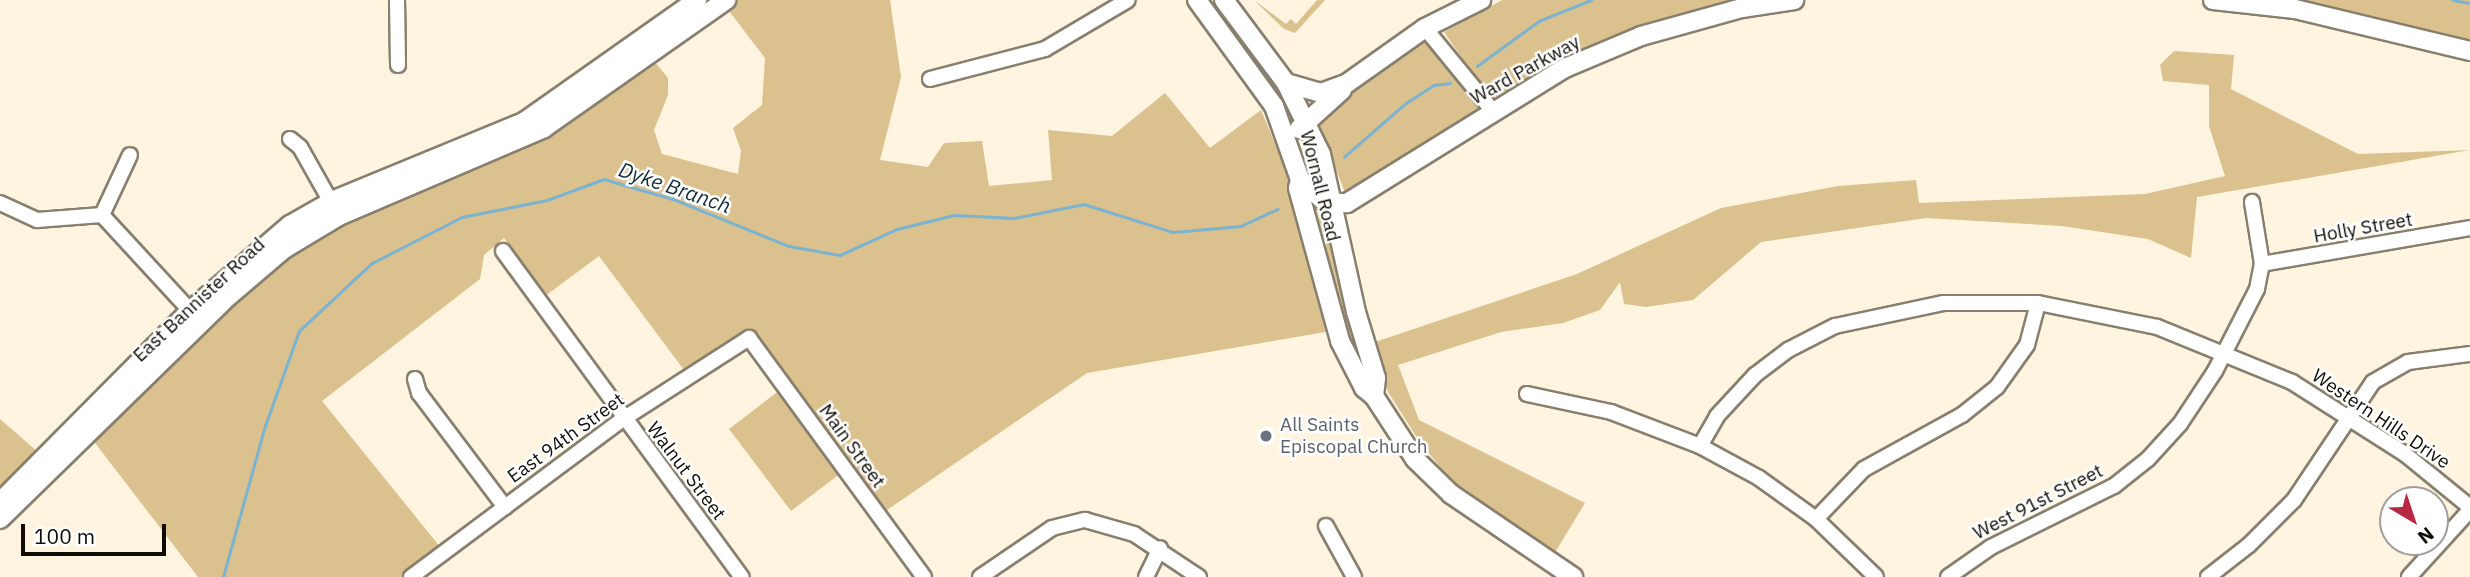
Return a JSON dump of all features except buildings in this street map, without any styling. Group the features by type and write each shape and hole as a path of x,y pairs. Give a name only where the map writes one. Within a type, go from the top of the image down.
{"main road":[{"path":"568,102 697,0"},
{"path":"568,102 726,0"},
{"name":"Wornall Road","path":"1197,0 1269,98 1290,146 1300,180 1298,188 1340,341 1364,388 1374,396 1433,478 1501,532 1562,574"},
{"name":"Wornall Road","path":"1224,0 1286,83 1305,120 1335,206 1356,312 1376,378 1374,396"},
{"path":"1290,146 1305,120 1346,84 1425,28 1481,0"},
{"name":"Ward Parkway","path":"1335,206 1368,191 1492,110 1565,68 1641,36 1742,8 1794,0"},
{"path":"2213,0 2295,9 2470,51"},
{"path":"1286,83 1321,93 1346,84"},
{"name":"East Bannister Road","path":"0,502 290,225 336,209 568,102"},
{"path":"1300,180 1325,202 1335,206"},
{"name":"East Bannister Road","path":"0,519 196,317"}],"street":[{"path":"397,0 398,65"},
{"path":"930,79 1045,49 1128,0"},
{"path":"1425,28 1492,110"},
{"path":"290,139 300,148 336,209"},
{"path":"102,215 130,155"},
{"name":"West 91st Street","path":"1948,577 1991,547 2095,497 2133,473 2187,415 2225,352 2257,289 2262,264 2252,202"},
{"path":"0,203 37,220 102,215"},
{"path":"102,215 196,317"},
{"name":"Holly Street","path":"2262,264 2470,229"},
{"name":"Walnut Street","path":"503,251 623,419 742,577"},
{"name":"Western Hills Drive","path":"1700,446 1717,416 1755,375 1788,350 1835,326 1943,303 2038,303 2157,327 2225,352 2349,416 2405,454 2470,509"},
{"path":"1816,519 1864,469 1962,415 1997,387 2027,345 2038,303"},
{"name":"East 94th Street","path":"411,577 623,419 749,338"},
{"name":"Main Street","path":"749,338 924,577"},
{"path":"2207,577 2249,545 2294,500 2362,393 2388,372 2419,360 2470,354"},
{"path":"415,379 419,393 505,507"},
{"path":"1527,394 1611,412 1700,446 1759,478 1816,519 1876,577"},
{"path":"2409,577 2470,509"},
{"path":"980,577 1060,524 1085,520 1104,522 1160,548 1199,577"},
{"path":"1325,526 1354,577"},
{"path":"1146,577 1160,548"}],"shaded area":[{"path":"737,0 890,0 901,77 880,160 928,167 944,143 982,141 989,186 1052,180 1048,130 1112,136 1165,93 1210,148 1261,110 1282,160 1331,331 1087,373 884,512 841,473 791,511 729,429 789,383 758,336 747,333 684,370 599,256 545,296 504,238 484,255 480,279 322,401 441,548 402,577 198,577 92,439 267,270 331,228 552,131 654,61 668,78 668,95 654,130 662,154 738,174 741,151 733,128 762,105 765,58 726,7"},
{"path":"1254,0 1286,24 1291,19 1296,24 1317,0 1325,0 1295,33 1284,29"},
{"path":"1502,0 1747,0 1535,78 1494,97 1488,96 1444,32"},
{"path":"2261,0 2470,0 2470,39 2467,42"},
{"path":"1425,40 1479,108 1345,193 1316,116"},
{"path":"2174,51 2234,55 2231,89 2358,154 2470,150 2197,197 2191,258 2148,239 2062,226 1926,218 1761,242 1693,300 1646,307 1624,304 1620,282 1600,310 1563,323 1501,332 1398,365 1419,420 1585,503 1554,554 1481,507 1448,476 1421,444 1388,392 1372,343 1577,274 1721,208 1838,186 1916,180 1919,203 2145,194 2225,176 2209,126 2209,85 2163,81 2160,65"},
{"path":"1311,203 1330,213 1355,343 1372,386 1343,324"},
{"path":"0,419 39,453 0,491"}],"waterway":[{"name":"Dyke Branch","path":"1477,66 1539,21 1591,0"},
{"name":"Dyke Branch","path":"2453,0 2470,3"},
{"name":"Dyke Branch","path":"1344,157 1406,103 1434,85 1450,83"},
{"name":"Dyke Branch","path":"223,577 265,426 299,331 372,263 462,217 547,200 604,179 673,199 789,246 840,255 897,229 954,215 1014,218 1084,204 1173,232 1241,226 1277,209"}],"place":[{"name":"All Saints Episcopal Church","path":"1266,436"}]}
